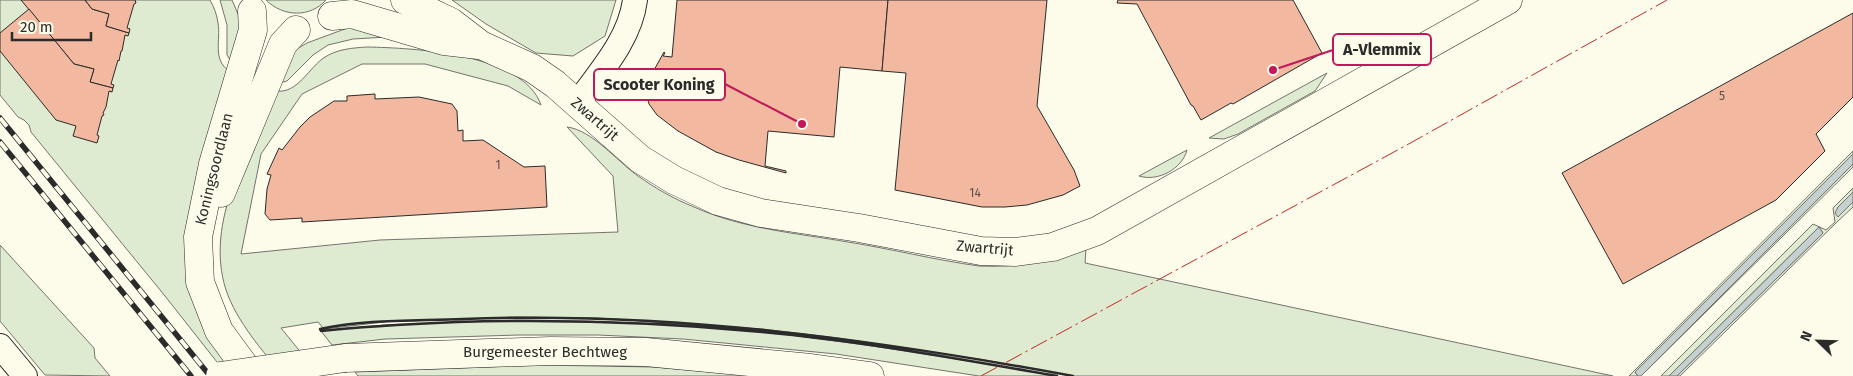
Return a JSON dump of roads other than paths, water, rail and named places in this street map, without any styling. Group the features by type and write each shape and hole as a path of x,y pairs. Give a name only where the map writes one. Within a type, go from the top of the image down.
{"street":[{"name":"Zwartrijt","path":"405,0 451,22 481,45 532,68 555,84 640,159 674,180 718,200 761,213 859,228 981,251 1016,252 1053,247 1098,231 1508,0"},
{"path":"577,104 624,36 633,12 635,0"},
{"path":"248,6 264,21 280,28 296,30 321,24 339,8"},
{"name":"Koningsoordlaan","path":"248,6 253,30 213,164 198,237 200,282 219,331 252,376"},
{"name":"Zwartrijt","path":"339,8 352,14 444,41 481,45"},
{"name":"Koningsoordlaan","path":"269,376 231,321 215,281 212,237 217,201 283,44 296,30"},
{"path":"0,346 25,376"},
{"name":"Burgemeester Bechtweg","path":"220,376 345,358 550,351 646,352 811,368 870,376"}],"railway":[{"path":"0,118 210,376"},
{"path":"0,142 191,376"}],"place":[{"name":"A-Vlemmix","path":"1273,70"},
{"name":"Scooter Koning","path":"802,124"}]}
